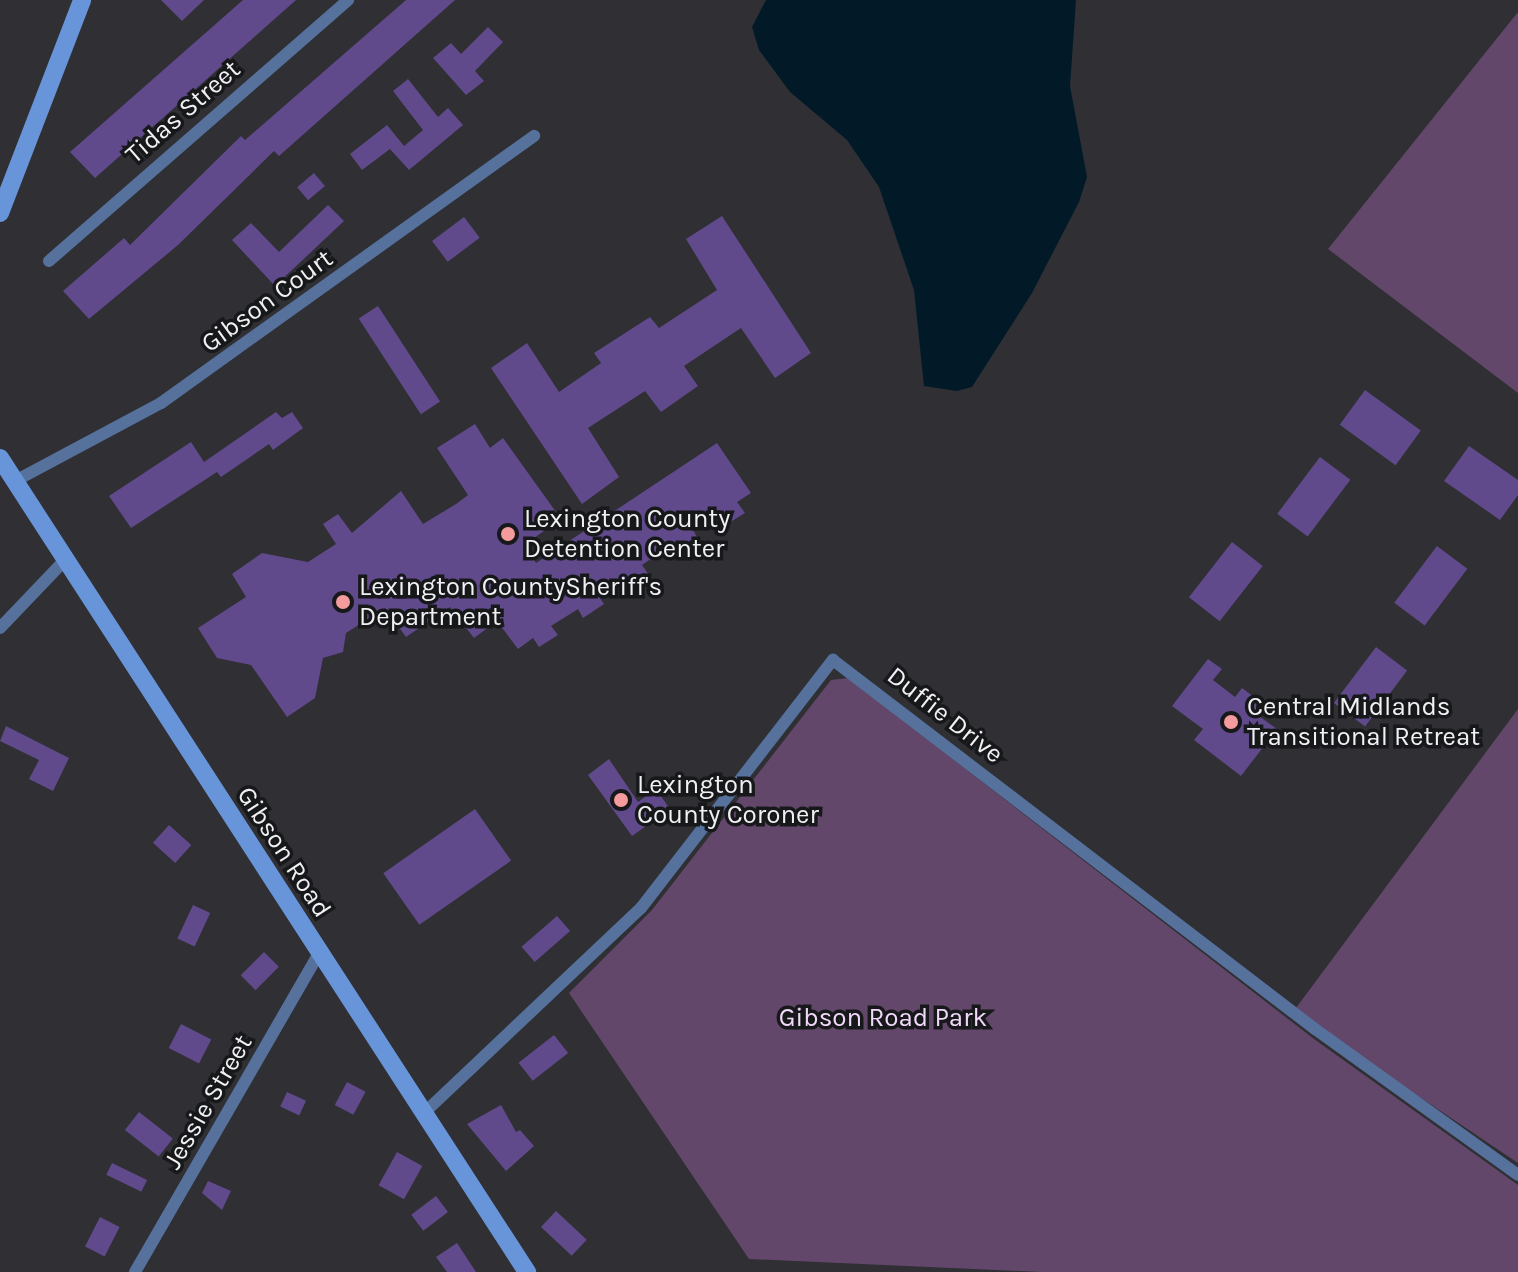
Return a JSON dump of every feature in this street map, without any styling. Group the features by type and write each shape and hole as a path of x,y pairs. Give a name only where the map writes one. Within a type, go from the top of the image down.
{"street":[{"path":"0,213 82,0"},
{"name":"Tidas Street","path":"49,261 348,0"},
{"name":"Gibson Court","path":"15,481 174,395 534,136"},
{"name":"Gibson Road","path":"0,458 527,1272"},
{"path":"0,628 64,561"},
{"name":"Duffie Drive","path":"424,1113 641,908 833,660 1315,1029 1518,1175"},
{"name":"Jessie Street","path":"135,1272 319,953"}],"green space":[{"path":"1518,12 1518,393 1328,249"},
{"name":"Gibson Road Park","path":"848,678 1314,1039 1518,1185 1518,1272 1042,1272 749,1259 569,993 652,910 831,680"},
{"path":"1518,709 1518,1163 1293,1012"}],"water":[{"path":"766,0 1076,0 1070,86 1087,177 1079,202 1032,293 972,387 957,391 924,386 914,290 879,187 847,140 790,92 759,50 752,27"}],"building":[{"path":"161,0 204,0 182,21"},
{"path":"243,0 296,0 95,178 70,152"},
{"path":"406,0 455,0 279,156 274,151 178,245 89,319 63,291 124,238 130,245 241,136 245,140"},
{"path":"488,27 503,42 475,71 484,81 466,95 433,58 451,43 461,54"},
{"path":"408,79 438,117 448,108 463,125 409,170 390,149 362,170 350,154 387,125 404,146 423,130 393,91"},
{"path":"314,173 325,186 308,200 297,187"},
{"path":"328,205 344,221 275,286 232,240 251,223 279,252"},
{"path":"722,216 811,353 775,378 741,328 684,366 698,386 661,412 645,391 588,428 619,477 582,504 491,368 527,343 559,392 601,363 594,353 650,317 659,328 717,290 686,239"},
{"path":"464,217 480,238 448,262 432,241"},
{"path":"378,306 440,402 421,414 359,319"},
{"path":"1365,390 1421,431 1396,465 1340,425"},
{"path":"276,412 282,418 292,412 303,428 273,450 269,444 221,477 217,472 131,528 109,496 191,442 204,462"},
{"path":"475,424 490,448 503,438 561,519 524,545 536,563 717,443 751,493 737,502 745,513 724,526 717,514 693,530 700,542 678,556 671,545 642,565 649,575 628,589 620,578 597,594 604,604 583,618 578,609 551,626 558,635 539,647 533,638 518,649 497,621 474,638 450,607 406,637 385,608 346,633 343,652 323,658 315,698 287,717 251,665 217,658 198,628 246,597 232,574 262,553 308,562 336,544 323,524 338,514 352,533 401,491 423,524 456,504 468,495 437,448"},
{"path":"1469,446 1518,480 1518,495 1500,520 1444,481"},
{"path":"1320,457 1350,480 1308,537 1277,514"},
{"path":"1232,542 1263,566 1220,621 1189,597"},
{"path":"1437,546 1467,569 1425,626 1394,603"},
{"path":"1376,647 1407,670 1365,726 1334,703"},
{"name":"Central Midlands Transitional Retreat","path":"1208,659 1222,669 1213,680 1235,697 1242,688 1266,706 1259,716 1277,729 1241,776 1194,740 1203,729 1172,706"},
{"path":"6,726 69,758 53,791 29,779 39,760 0,741"},
{"name":"Lexington County Coroner","path":"609,759 638,802 656,789 670,809 632,836 588,775"},
{"path":"475,809 511,861 419,925 383,873"},
{"path":"169,825 191,845 175,863 153,843"},
{"path":"193,905 210,913 195,947 177,939"},
{"path":"557,916 570,931 535,962 522,947"},
{"path":"264,952 279,967 256,990 241,975"},
{"path":"181,1024 211,1039 199,1063 169,1048"},
{"path":"554,1035 568,1053 533,1081 519,1063"},
{"path":"347,1082 366,1092 353,1115 335,1105"},
{"path":"287,1092 306,1101 299,1115 280,1107"},
{"path":"501,1105 516,1132 520,1130 534,1146 506,1171 467,1124"},
{"path":"139,1112 173,1138 159,1157 125,1130"},
{"path":"397,1152 422,1166 404,1199 379,1185"},
{"path":"112,1163 147,1180 141,1192 106,1175"},
{"path":"208,1181 231,1191 222,1210 202,1193"},
{"path":"436,1196 448,1212 423,1231 411,1215"},
{"path":"556,1211 587,1240 572,1256 541,1227"},
{"path":"100,1217 120,1227 105,1256 85,1246"},
{"path":"457,1243 476,1272 447,1272 436,1257"}],"place":[{"name":"Lexington County Detention Center","path":"508,534"},
{"name":"Lexington CountySheriff's Department","path":"343,602"},
{"name":"Central Midlands Transitional Retreat","path":"1231,722"},
{"name":"Lexington County Coroner","path":"621,800"}]}
